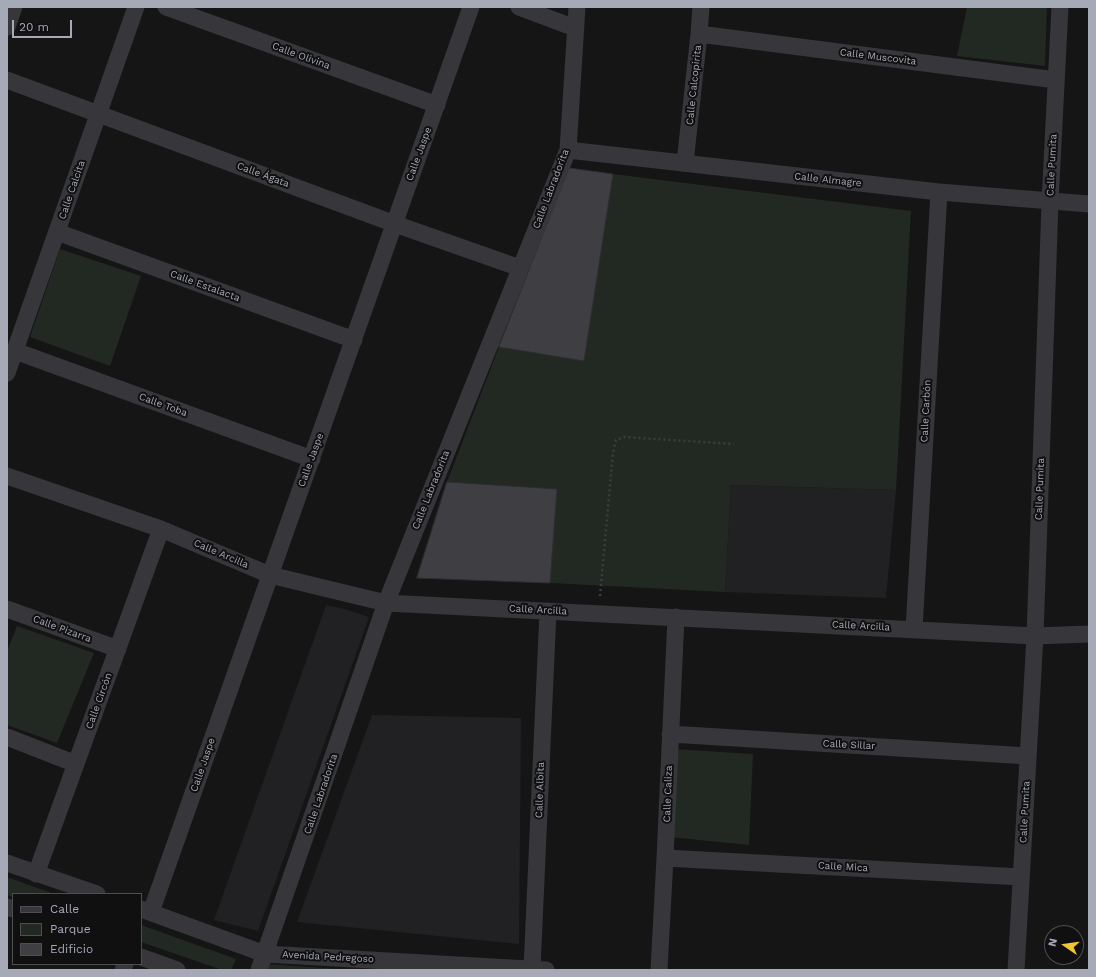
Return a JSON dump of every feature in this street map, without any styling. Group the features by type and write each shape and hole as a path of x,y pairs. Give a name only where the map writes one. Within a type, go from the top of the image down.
{"street":[{"path":"7,27 14,7"},
{"name":"Calle Calcita","path":"7,373 136,7"},
{"name":"Calle Olivina","path":"166,7 437,105"},
{"name":"Calle Jaspe","path":"146,910 312,459 471,7"},
{"path":"519,7 575,28"},
{"name":"Calle Labradorita","path":"259,970 386,602 568,150 577,7"},
{"name":"Calle Calcopirita","path":"685,163 701,7"},
{"name":"Calle Pumita","path":"1016,970 1035,636 1050,202 1060,7"},
{"name":"Calle Muscovita","path":"699,34 1056,80"},
{"name":"Calle Ágata","path":"7,80 395,224 520,268"},
{"name":"Calle Almagre","path":"568,150 939,192 1089,204"},
{"name":"Calle Carbón","path":"914,629 939,192"},
{"name":"Calle Estalacta","path":"57,232 354,340"},
{"name":"Calle Toba","path":"15,352 312,459"},
{"name":"Calle Arcilla","path":"7,476 162,529 270,575 386,602 1035,636 1089,634"},
{"name":"Calle Circón","path":"36,874 162,529"},
{"name":"Calle Pizarra","path":"7,608 118,649"},
{"name":"Calle Albita","path":"539,970 548,611"},
{"name":"Calle Caliza","path":"659,970 676,617"},
{"name":"Calle Sillar","path":"670,734 1028,756"},
{"path":"7,737 76,764"},
{"name":"Calle Mica","path":"665,858 1022,877"},
{"path":"7,863 94,893"},
{"name":"Avenida Pedregoso","path":"146,910 265,954 539,970"},
{"path":"142,957 177,970"}],"path":[{"path":"599,613 613,453 616,440 624,437 734,444"}],"shaded area":[{"path":"731,485 896,490 886,598 725,592"},
{"path":"326,605 369,617 258,931 214,920"},
{"path":"372,715 521,718 519,944 297,922"}],"green space":[{"path":"967,7 1047,7 1045,66 957,56"},
{"path":"613,174 911,211 896,490 731,485 725,592 550,583 557,489 447,482 499,347 584,361"},
{"path":"60,249 141,276 110,366 30,337"},
{"path":"17,626 94,653 57,743 7,725 7,651"},
{"path":"673,749 753,754 749,845 669,837"},
{"path":"7,877 51,893 12,893 12,897 7,895"},
{"path":"142,925 236,959 231,970 222,970 142,942"},
{"path":"266,964 354,970 265,970"}],"building":[{"path":"569,168 613,174 584,361 499,347"},
{"path":"447,482 557,489 550,583 417,578"}]}
